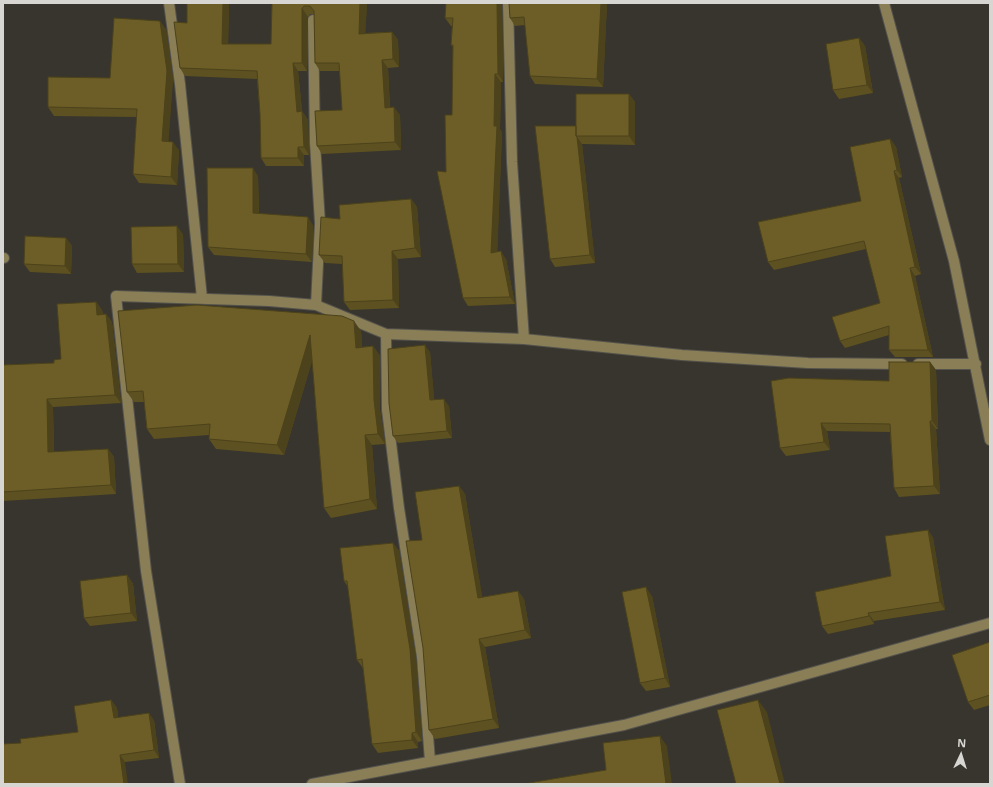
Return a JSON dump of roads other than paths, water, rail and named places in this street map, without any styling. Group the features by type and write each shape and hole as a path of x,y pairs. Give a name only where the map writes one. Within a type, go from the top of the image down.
{"street":[{"path":"169,3 181,92 202,298"},
{"path":"508,3 512,162 524,339"},
{"path":"884,3 954,261 976,364 990,440"},
{"path":"313,20 315,136 320,223 316,306"},
{"path":"180,784 146,571 116,296 202,298 316,306 386,334 524,339 682,355 808,363 976,364"},
{"path":"386,334 387,410 399,508 422,656 430,761"},
{"path":"312,784 624,725 990,623"}]}
